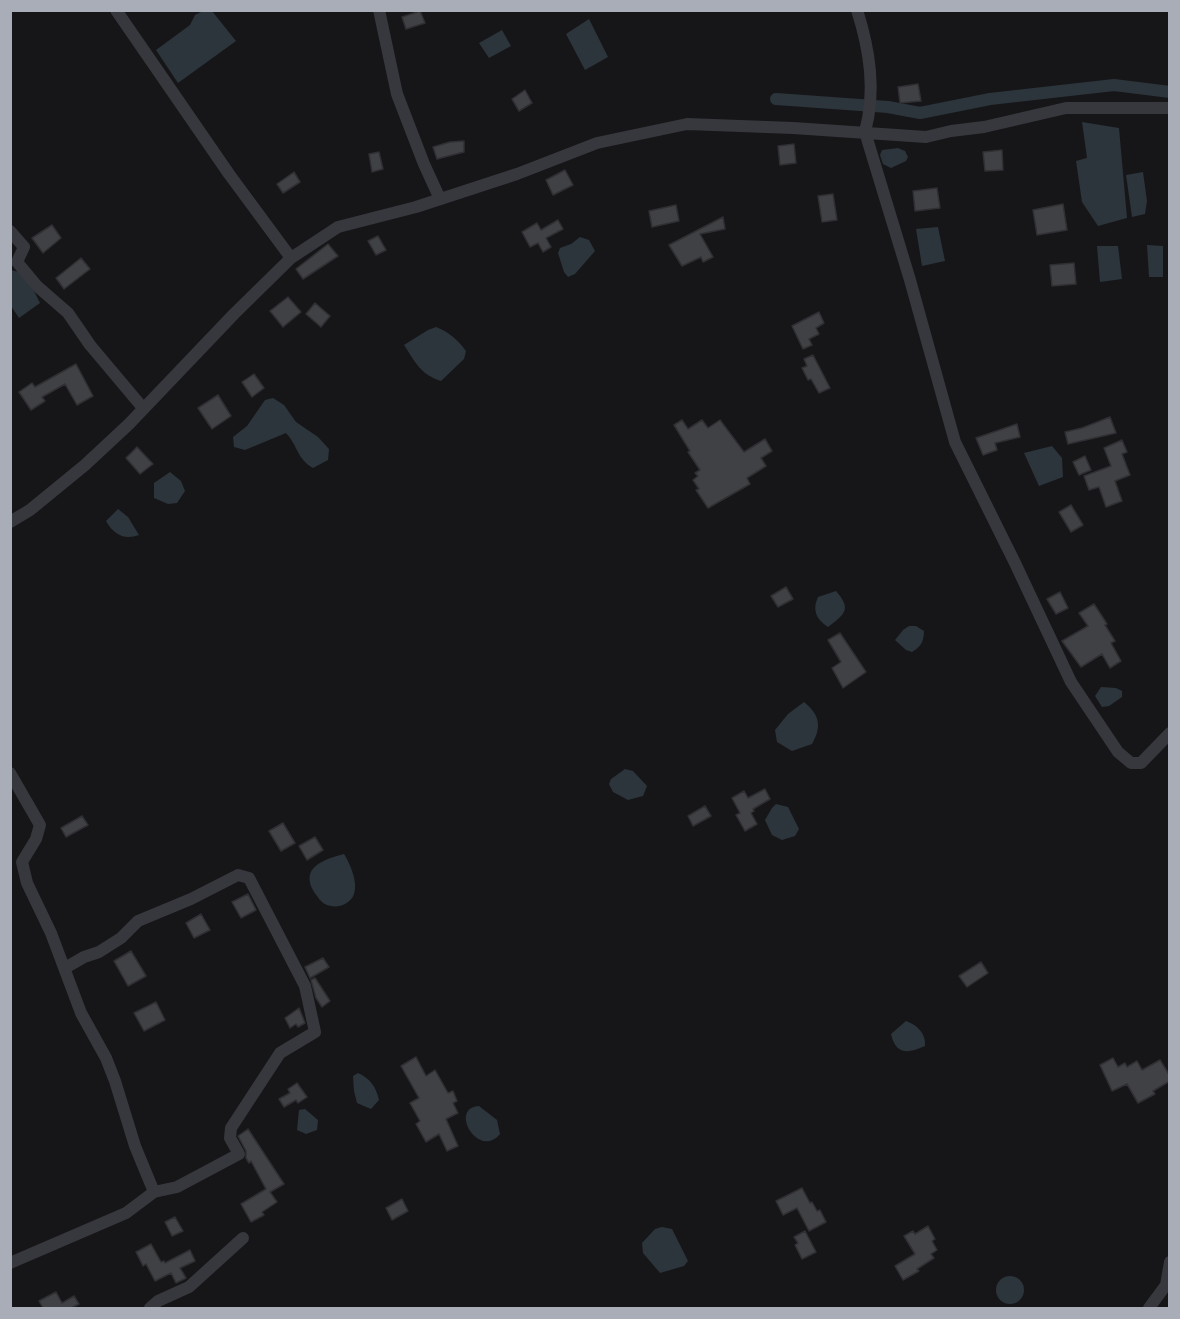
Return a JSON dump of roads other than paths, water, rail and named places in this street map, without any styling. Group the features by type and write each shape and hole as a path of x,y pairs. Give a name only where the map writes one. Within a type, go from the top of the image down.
{"street":[{"path":"116,10 229,174 291,258"},
{"path":"379,10 397,94 438,196"},
{"path":"857,10 870,58 872,89 870,113 865,132 910,280 955,442 1071,682 1118,752 1131,764 1141,763 1170,733"},
{"path":"10,522 30,510 85,465 129,424 291,258 338,227 517,174 597,143 687,124 926,137 984,127 1066,108 1170,108"},
{"path":"10,231 24,248 17,262 37,286 68,313 90,345 143,408"},
{"path":"10,773 40,825 36,839 22,862 27,883 51,933 81,1013 106,1058 135,1146 154,1192"},
{"path":"10,1263 126,1213 154,1192 177,1187 239,1154 230,1138 231,1128 280,1053 315,1032 305,986 249,878 238,875 191,899 138,921 114,943 65,968"},
{"path":"150,1308 158,1301 189,1287 243,1238"},
{"path":"1149,1308 1166,1285 1170,1262"}],"waterway":[{"path":"776,99 888,107 920,113 990,99 1114,85 1170,92"}]}
